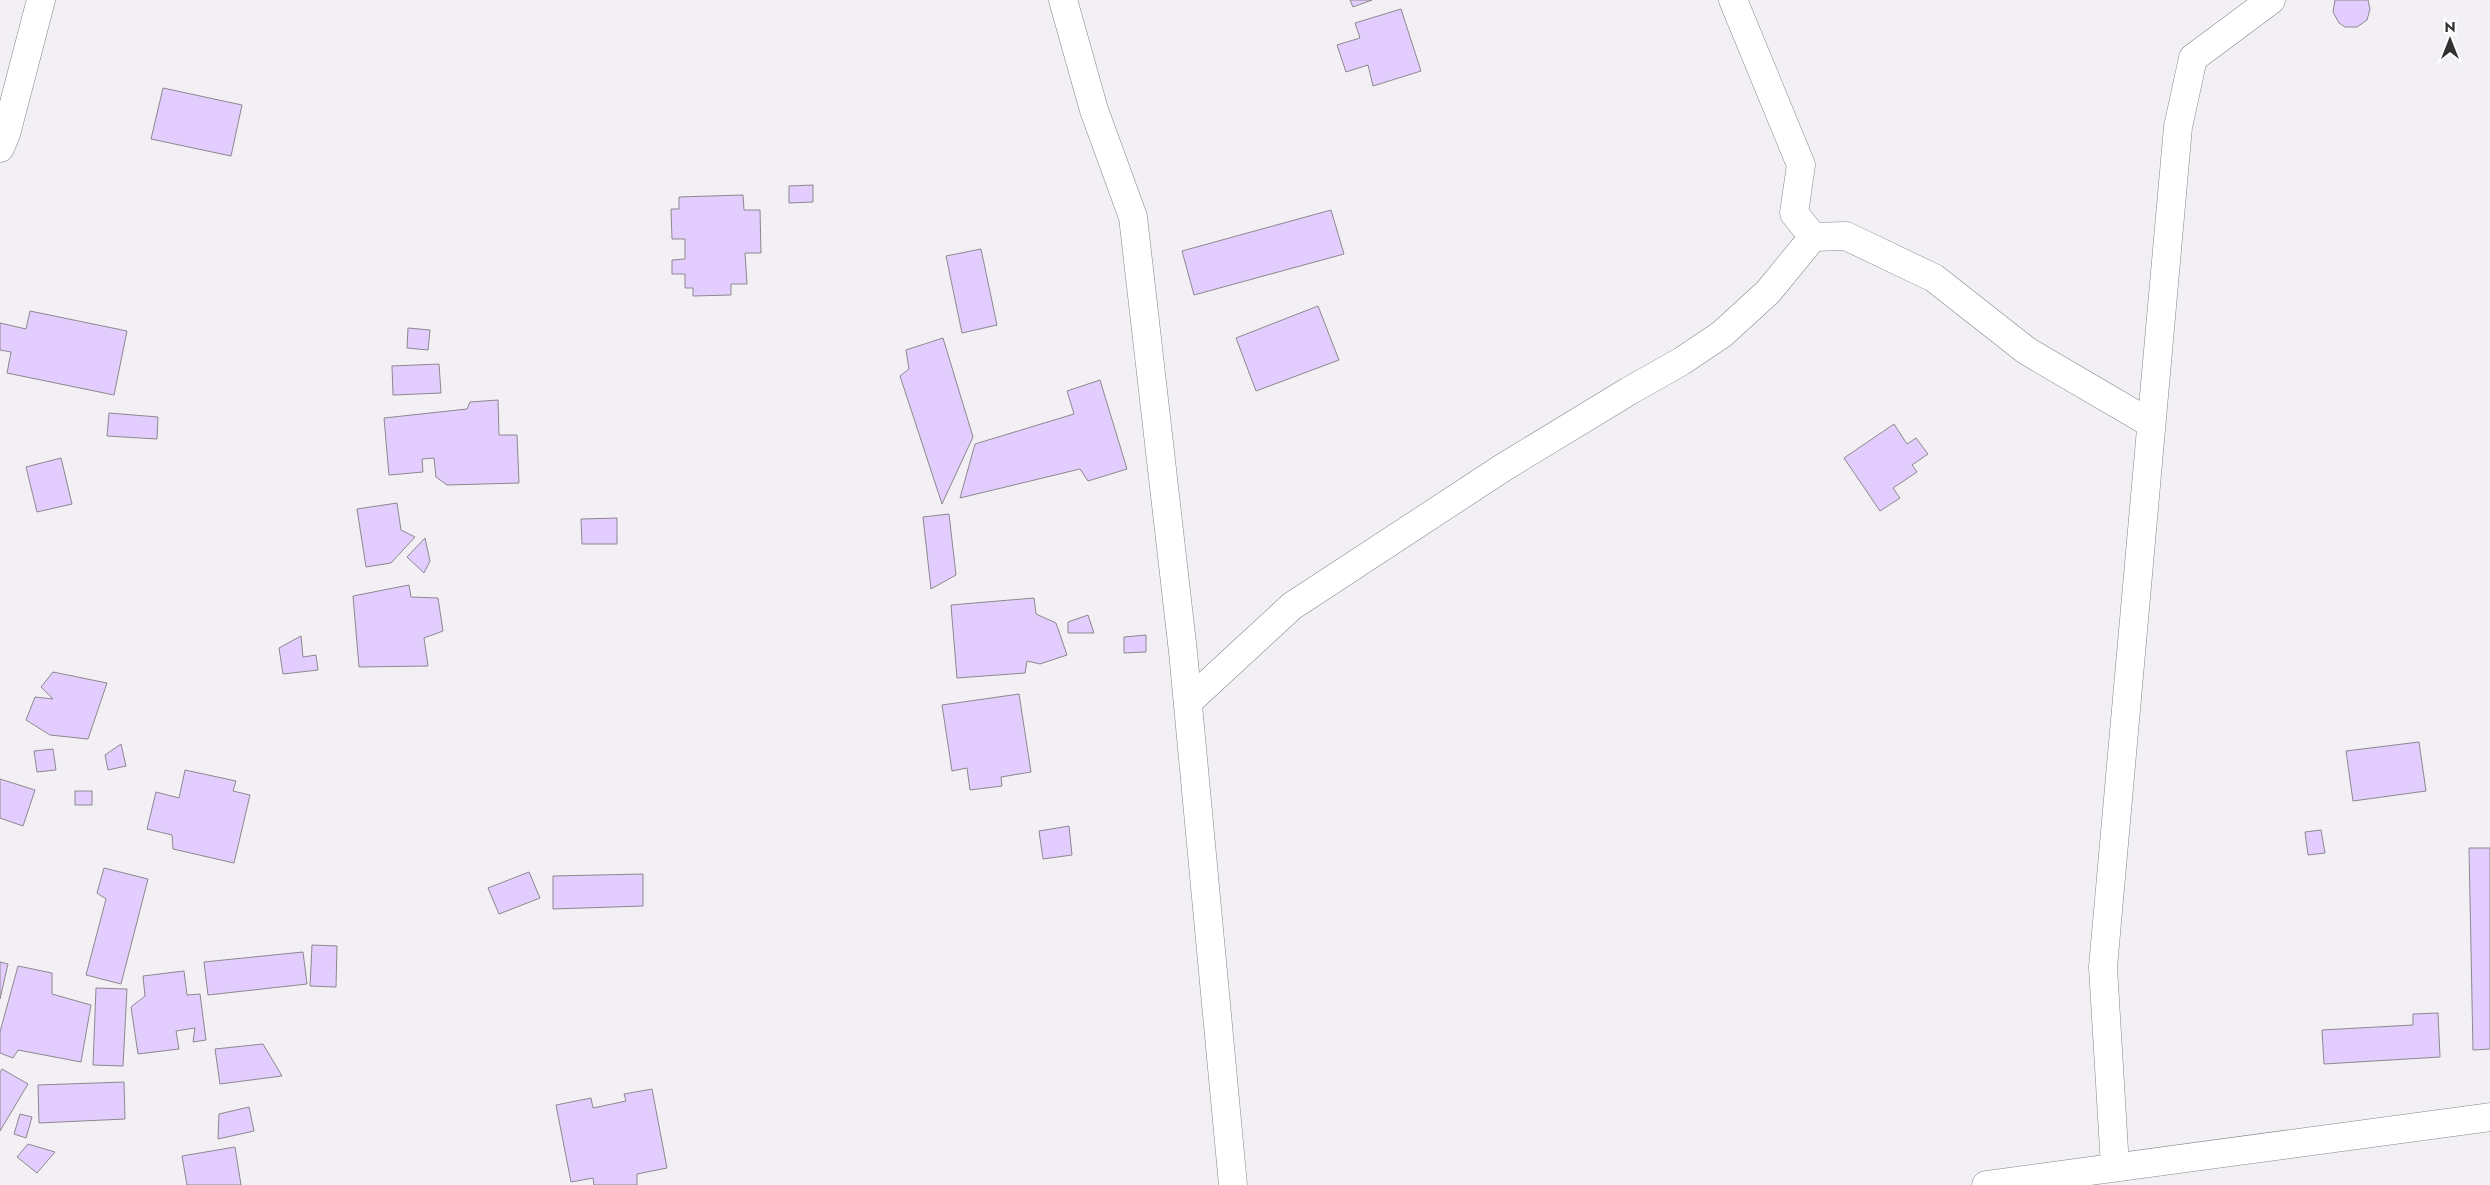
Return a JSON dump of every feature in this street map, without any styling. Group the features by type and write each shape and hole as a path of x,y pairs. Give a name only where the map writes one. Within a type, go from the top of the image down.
{"street":[{"path":"0,148 6,134 41,0"},
{"path":"1063,0 1094,110 1133,217 1188,702 1233,1185"},
{"path":"1733,0 1801,165 1794,213 1813,237"},
{"path":"2115,1168 2103,967 2129,690 2150,423 2178,126 2193,58 2270,0"},
{"path":"1188,702 1292,606 1504,467 1628,391 1682,362 1722,334 1768,292 1813,237 1846,236 1934,278 2027,351 2150,423"},
{"path":"1986,1185 2039,1181 2115,1168 2490,1117"}],"building":[{"path":"1350,0 1372,0 1353,7"},
{"path":"2335,0 2368,0 2370,9 2367,20 2357,27 2345,27 2339,23 2333,12"},
{"path":"1401,9 1421,71 1373,86 1368,65 1346,72 1337,45 1360,38 1355,23"},
{"path":"163,88 242,105 231,156 151,139"},
{"path":"813,185 813,202 789,203 789,186"},
{"path":"743,195 744,210 760,210 761,253 745,253 747,284 731,284 731,295 693,296 693,288 685,288 685,274 672,274 672,260 685,259 685,239 672,239 671,209 679,209 679,197"},
{"path":"1331,210 1344,254 1194,295 1182,251"},
{"path":"981,249 997,325 962,333 946,256"},
{"path":"1318,306 1339,360 1256,391 1236,338"},
{"path":"30,311 127,331 114,395 7,373 11,352 0,350 0,323 26,329"},
{"path":"408,328 430,330 428,350 407,348"},
{"path":"943,338 973,437 942,504 900,376 909,369 906,350"},
{"path":"439,364 441,393 393,395 392,366"},
{"path":"1100,380 1127,469 1088,481 1080,469 960,498 975,444 1074,414 1067,391"},
{"path":"498,400 499,435 517,435 519,483 447,485 436,477 434,458 422,459 423,472 389,475 384,418 467,409 470,402"},
{"path":"109,413 158,417 157,439 107,436"},
{"path":"1894,424 1907,444 1916,438 1928,454 1912,465 1917,472 1893,488 1900,498 1880,511 1844,458"},
{"path":"61,458 72,504 37,512 26,467"},
{"path":"397,503 401,530 415,537 391,563 366,567 357,509"},
{"path":"949,514 956,575 931,589 923,517"},
{"path":"617,518 617,544 582,544 581,519"},
{"path":"425,538 430,561 424,573 407,557"},
{"path":"409,585 411,597 438,598 443,631 424,638 428,666 359,667 353,596"},
{"path":"1034,598 1036,614 1056,623 1067,655 1040,664 1027,661 1025,673 957,678 951,605"},
{"path":"1088,615 1094,633 1068,633 1068,622"},
{"path":"1146,635 1146,652 1124,653 1124,637"},
{"path":"301,636 303,657 316,655 318,670 283,674 279,648"},
{"path":"53,672 107,683 88,739 50,735 26,720 35,697 53,699 41,687"},
{"path":"1019,694 1031,772 1001,777 1002,786 970,790 967,768 952,771 942,705"},
{"path":"2419,742 2426,791 2353,801 2346,751"},
{"path":"121,744 126,766 108,770 105,755"},
{"path":"53,749 56,770 37,772 34,751"},
{"path":"185,770 236,781 233,791 250,795 234,863 173,849 172,835 147,829 156,792 179,798"},
{"path":"0,779 35,790 23,826 0,818"},
{"path":"75,791 92,791 92,805 75,805"},
{"path":"1069,826 1072,855 1043,859 1039,831"},
{"path":"2321,830 2325,853 2308,855 2305,832"},
{"path":"2469,848 2490,848 2490,1049 2473,1050"},
{"path":"104,868 148,879 121,984 86,975 106,899 97,893"},
{"path":"529,872 540,898 499,914 488,888"},
{"path":"643,874 643,906 553,909 553,876"},
{"path":"312,945 337,946 336,987 310,986"},
{"path":"303,952 307,984 208,995 204,962"},
{"path":"0,962 8,964 0,999"},
{"path":"18,966 52,973 52,994 91,1005 81,1062 18,1050 13,1058 0,1053 0,1032"},
{"path":"184,971 187,995 200,994 206,1040 193,1042 195,1028 176,1031 179,1049 138,1054 131,1007 145,996 143,976"},
{"path":"96,988 127,989 123,1066 93,1065"},
{"path":"2438,1013 2440,1057 2324,1064 2322,1030 2413,1025 2413,1014"},
{"path":"263,1044 282,1076 220,1084 215,1049"},
{"path":"2,1069 28,1084 0,1131 0,1072"},
{"path":"124,1082 125,1119 39,1123 38,1085"},
{"path":"652,1089 667,1168 637,1174 637,1185 594,1185 593,1178 571,1182 556,1105 591,1098 593,1108 626,1101 624,1094"},
{"path":"249,1107 254,1131 218,1139 219,1114"},
{"path":"20,1114 32,1117 26,1138 14,1134"},
{"path":"28,1144 55,1152 37,1173 17,1157"},
{"path":"235,1147 241,1185 187,1185 182,1156"}]}
